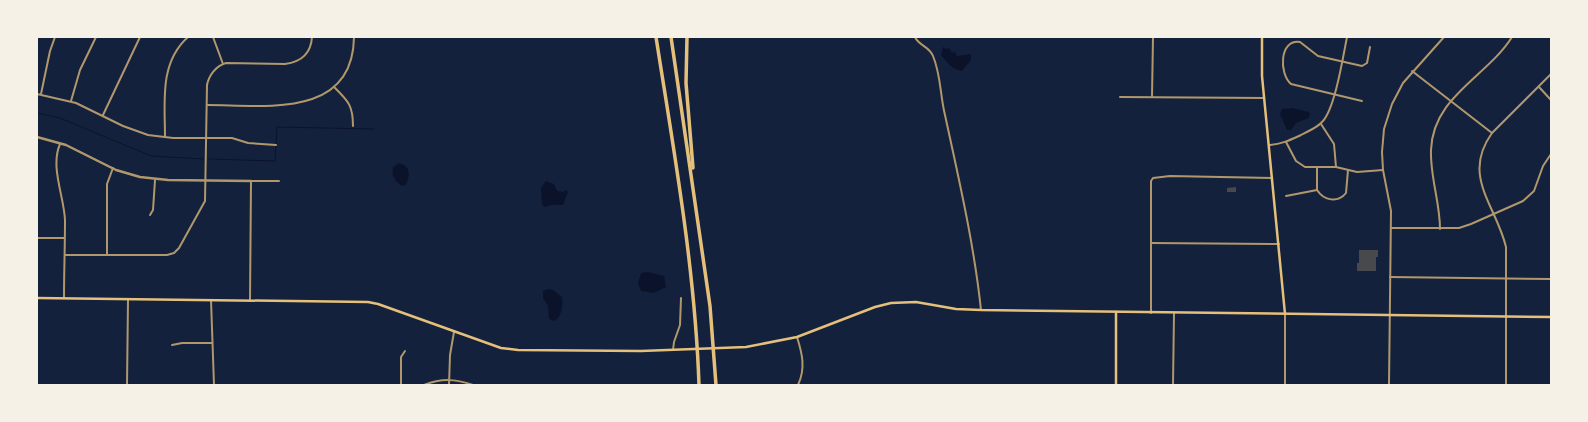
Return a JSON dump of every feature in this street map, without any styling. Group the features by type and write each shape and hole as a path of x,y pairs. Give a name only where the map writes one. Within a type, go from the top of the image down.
{"highway":[{"path":"656,37 674,151 693,296 699,385"},
{"path":"671,37 710,306 716,385"},
{"path":"688,37 686,83 694,193"}],"main road":[{"path":"1262,37 1261,52 1264,98 1285,314"},
{"path":"37,298 372,303 493,346 509,349 682,350 763,345 797,337 875,307 891,303 916,302 953,308 981,310 1551,317"},
{"path":"1116,312 1116,385"}],"street":[{"path":"40,94 50,51 55,37"},
{"path":"71,101 80,70 96,37"},
{"path":"102,115 140,37"},
{"path":"164,137 167,72 176,51 188,37"},
{"path":"213,37 223,64"},
{"path":"65,255 167,256 177,251 204,206 206,180 207,85 210,77 217,68 223,64 294,62 307,54 311,46 312,37"},
{"path":"207,105 296,105 315,99 334,87 348,65 354,37"},
{"path":"915,37 919,44 931,51 939,73 943,107 970,232 981,310"},
{"path":"1152,37 1152,97"},
{"path":"1269,145 1286,142 1321,124 1328,114 1334,95 1347,37"},
{"path":"1438,37 1441,40"},
{"path":"1389,385 1390,204 1383,170 1382,141 1386,120 1398,91 1412,71 1444,37"},
{"path":"1440,228 1439,206 1432,175 1431,146 1436,124 1451,101 1505,47 1512,37"},
{"path":"1362,101 1289,83 1285,75 1284,55 1288,45 1298,42 1306,45 1318,56 1364,66 1367,63 1370,47"},
{"path":"1412,71 1492,133"},
{"path":"1506,385 1506,247 1483,189 1479,173 1482,151 1492,133 1539,88 1551,74"},
{"path":"334,87 350,104 353,115 353,126"},
{"path":"1539,88 1551,100"},
{"path":"37,94 71,101 135,131 164,137 232,138 248,143 276,145"},
{"path":"1120,97 1264,98"},
{"path":"1321,124 1334,144 1336,168"},
{"path":"37,137 60,143 113,168 132,175 156,180 279,181"},
{"path":"1286,142 1296,161 1305,166 1317,168 1336,168 1357,172 1383,170"},
{"path":"60,143 56,163 64,207 64,299"},
{"path":"1390,228 1464,227 1494,214 1529,197 1536,186 1544,163 1551,154"},
{"path":"107,255 107,184 113,168"},
{"path":"1317,168 1317,190 1321,196 1336,200 1346,193 1348,170"},
{"path":"1151,312 1151,181 1153,178 1157,176 1272,178"},
{"path":"150,214 152,210 156,180"},
{"path":"250,301 251,181"},
{"path":"1286,196 1317,190"},
{"path":"37,238 64,238"},
{"path":"1151,243 1278,244"},
{"path":"1390,277 1551,279"},
{"path":"673,350 680,325 681,298"},
{"path":"127,385 128,300"},
{"path":"211,300 214,385"},
{"path":"1173,385 1174,312"},
{"path":"1285,314 1285,385"},
{"path":"449,385 450,355 454,332"},
{"path":"797,337 803,359 802,375 798,385"},
{"path":"172,346 182,343 213,343"},
{"path":"401,385 401,357 405,351"},
{"path":"424,385 436,380 449,379 473,385"}],"water":[{"path":"943,47 946,49 949,48 952,53 954,51 957,56 971,54 971,60 962,71 955,69 941,55"},
{"path":"1292,108 1309,112 1310,115 1309,118 1296,123 1291,130 1287,130 1280,114 1282,109"},
{"path":"399,163 406,166 409,174 406,185 402,186 393,176 393,167"},
{"path":"546,181 554,184 557,191 563,192 566,190 568,192 563,205 551,205 545,207 542,205 541,188"},
{"path":"648,272 664,276 666,287 654,293 641,291 638,283 641,273"},
{"path":"548,289 553,290 562,297 562,310 555,321 549,319 548,306 543,298 543,291"}],"building":[{"path":"1236,187 1236,192 1227,192 1227,188"},
{"path":"1359,250 1378,250 1378,257 1376,257 1376,271 1357,271 1357,263 1359,263"}],"waterway":[{"path":"37,113 60,118 151,156 204,159"},
{"path":"209,159 275,161 277,127 374,129"}]}
